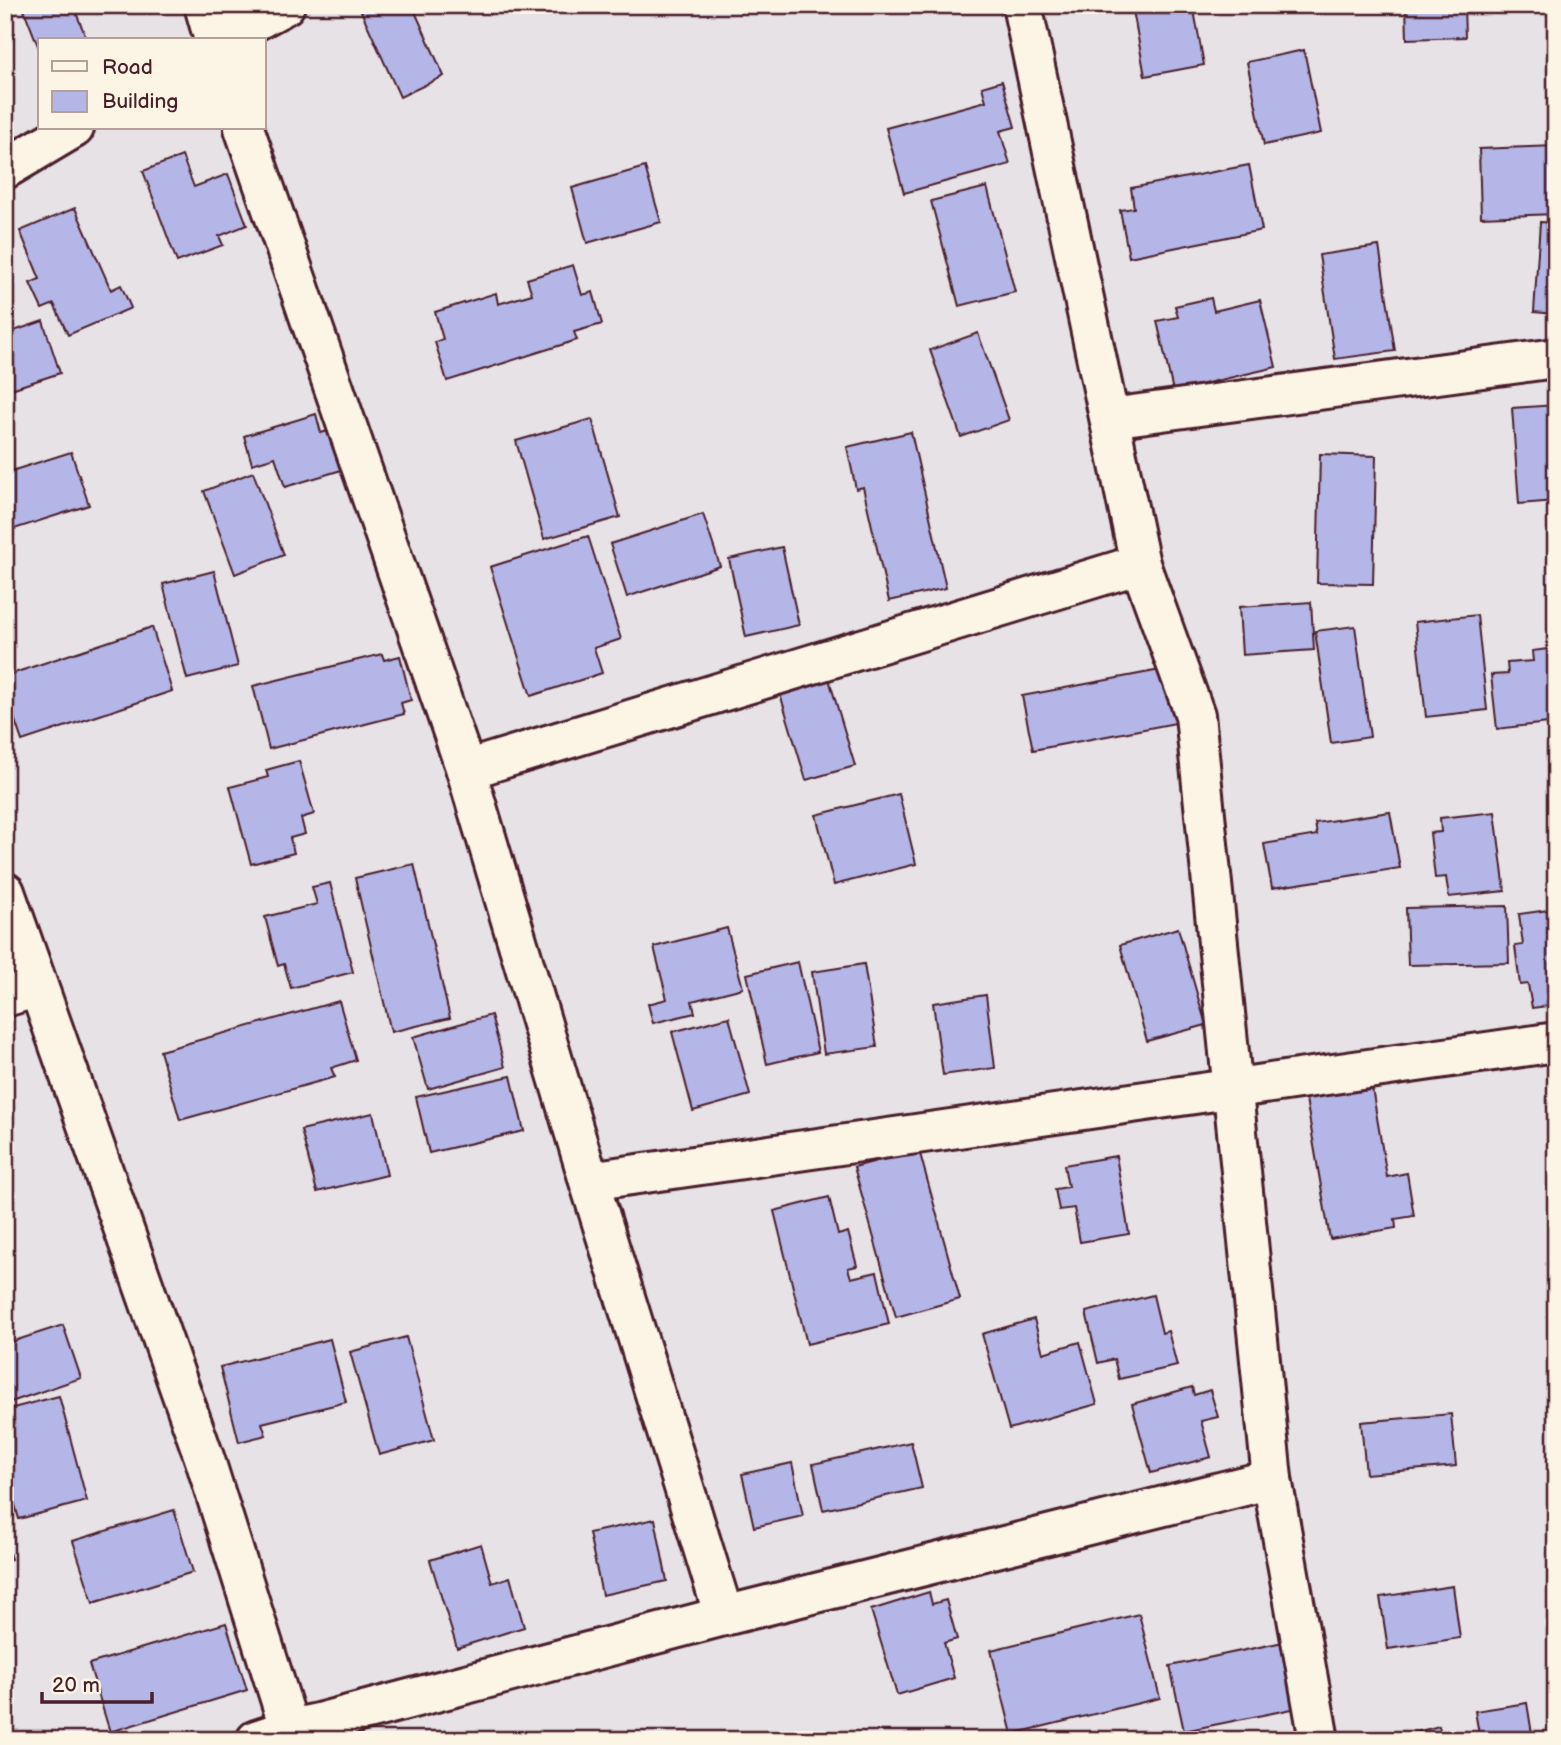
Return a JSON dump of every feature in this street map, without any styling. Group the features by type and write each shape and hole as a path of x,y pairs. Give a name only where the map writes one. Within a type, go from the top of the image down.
{"street":[{"path":"204,5 213,38"},
{"path":"224,38 285,5"},
{"path":"1022,5 1140,565 1195,715 1272,1479 1320,1740"},
{"path":"5,169 71,130"},
{"path":"245,130 466,770 589,1181 724,1616"},
{"path":"1110,418 1556,358"},
{"path":"466,770 1140,565"},
{"path":"5,892 22,992 205,1460 280,1736 318,1723 724,1616 1272,1479"},
{"path":"589,1181 1556,1042"}],"building":[{"path":"22,5 73,5 86,38 38,38 38,46"},
{"path":"374,5 412,5 444,76 400,97 361,11"},
{"path":"1132,5 1193,5 1204,65 1145,76"},
{"path":"1406,5 1464,5 1465,37 1407,39"},
{"path":"1304,50 1321,133 1264,145 1247,62"},
{"path":"1002,81 1015,127 1000,131 1010,164 904,193 886,128 986,101 982,87"},
{"path":"1556,146 1556,214 1481,217 1479,149"},
{"path":"182,156 194,187 228,174 247,225 219,236 223,245 177,262 143,171"},
{"path":"1249,165 1262,230 1129,257 1120,210 1134,208 1131,188"},
{"path":"645,167 661,222 587,243 572,188"},
{"path":"987,187 1015,292 959,306 931,201"},
{"path":"75,208 111,290 121,285 131,308 68,335 54,304 42,309 30,283 40,279 20,231"},
{"path":"1540,222 1556,223 1556,314 1534,312"},
{"path":"1379,246 1395,351 1335,359 1319,255"},
{"path":"573,265 582,295 593,292 602,324 574,332 577,340 447,381 435,342 443,339 435,312 496,293 498,304 532,294 527,279"},
{"path":"1211,298 1214,311 1260,300 1276,367 1173,391 1157,321 1178,317 1175,306"},
{"path":"43,321 60,373 5,391 5,334"},
{"path":"978,333 1009,420 961,437 930,350"},
{"path":"1556,405 1556,501 1519,504 1512,408"},
{"path":"316,414 321,433 335,429 348,468 285,487 275,457 252,464 244,436"},
{"path":"592,419 620,517 544,539 516,441"},
{"path":"911,432 946,588 889,601 863,487 856,489 847,447"},
{"path":"71,452 89,505 5,532 5,473"},
{"path":"1320,454 1376,456 1373,584 1317,583"},
{"path":"253,472 284,555 235,574 204,491"},
{"path":"703,514 720,566 627,597 610,544"},
{"path":"588,536 621,639 594,648 602,673 531,696 490,567"},
{"path":"782,547 799,625 746,637 729,559"},
{"path":"214,571 238,666 187,679 163,584"},
{"path":"1311,602 1314,650 1242,655 1239,607"},
{"path":"1477,615 1487,710 1426,717 1415,622"},
{"path":"1355,626 1370,737 1331,743 1315,631"},
{"path":"152,627 172,691 22,741 5,691 5,676"},
{"path":"1556,648 1556,722 1497,729 1491,675 1508,674 1507,663 1533,661 1532,651"},
{"path":"382,654 384,660 400,656 411,700 401,703 404,714 269,749 253,686"},
{"path":"1171,668 1181,722 1033,750 1022,696"},
{"path":"829,679 855,766 806,780 780,694"},
{"path":"299,761 314,814 301,818 305,834 290,838 294,853 251,864 230,787 268,777 266,770"},
{"path":"899,794 916,864 834,885 816,815"},
{"path":"1390,812 1400,868 1272,888 1264,844 1317,835 1315,823"},
{"path":"1495,812 1505,891 1449,897 1446,877 1435,878 1430,833 1441,832 1440,818"},
{"path":"414,864 450,1018 391,1032 355,878"},
{"path":"330,883 353,972 291,988 284,964 278,966 265,917 317,904 312,887"},
{"path":"1507,906 1509,963 1408,965 1406,908"},
{"path":"1556,909 1556,1005 1532,1008 1528,984 1520,985 1515,946 1523,945 1519,914"},
{"path":"727,928 743,988 692,1001 695,1013 653,1023 648,1004 667,999 654,947"},
{"path":"1178,928 1206,1025 1147,1041 1120,945"},
{"path":"5,943 15,979 5,982"},
{"path":"798,962 818,1052 767,1064 747,974"},
{"path":"864,964 877,1047 824,1054 812,972"},
{"path":"986,995 995,1068 943,1075 933,1003"},
{"path":"339,1001 356,1060 331,1068 335,1077 180,1120 160,1051"},
{"path":"491,1015 505,1067 428,1089 413,1037"},
{"path":"729,1017 750,1095 693,1111 672,1032"},
{"path":"511,1076 524,1131 429,1153 416,1097"},
{"path":"1371,1082 1387,1177 1407,1173 1414,1216 1395,1219 1396,1228 1330,1239 1305,1093"},
{"path":"373,1113 387,1175 317,1192 301,1130"},
{"path":"919,1150 960,1299 896,1317 854,1167"},
{"path":"1116,1156 1129,1234 1080,1242 1074,1208 1059,1210 1055,1189 1068,1187 1064,1165"},
{"path":"829,1197 838,1235 848,1232 857,1266 848,1268 851,1278 877,1272 889,1324 807,1344 774,1211"},
{"path":"1153,1295 1162,1333 1168,1331 1177,1366 1119,1379 1114,1359 1098,1363 1086,1312"},
{"path":"1034,1319 1043,1353 1080,1342 1097,1404 1009,1429 982,1334"},
{"path":"63,1325 81,1378 5,1404 5,1344"},
{"path":"406,1337 434,1440 379,1455 350,1352"},
{"path":"330,1339 346,1402 262,1423 266,1435 239,1442 220,1367"},
{"path":"1192,1387 1194,1395 1210,1390 1218,1417 1201,1421 1211,1457 1151,1473 1132,1404"},
{"path":"59,1396 87,1501 19,1519 5,1469 5,1410"},
{"path":"1451,1414 1456,1466 1366,1474 1361,1422"},
{"path":"911,1442 922,1488 823,1510 813,1464"},
{"path":"792,1463 803,1516 754,1527 742,1474"},
{"path":"174,1510 193,1572 93,1603 73,1541"},
{"path":"655,1519 667,1581 602,1595 589,1533"},
{"path":"5,1539 11,1559 5,1561"},
{"path":"481,1544 492,1583 510,1577 524,1627 457,1648 430,1560"},
{"path":"1453,1586 1460,1638 1388,1649 1380,1597"},
{"path":"929,1592 932,1604 946,1600 957,1639 944,1643 954,1678 897,1695 871,1610"},
{"path":"1139,1614 1160,1698 1012,1734 991,1650"},
{"path":"226,1623 247,1690 110,1732 89,1664"},
{"path":"1283,1642 1297,1708 1184,1731 1170,1666"},
{"path":"1527,1703 1533,1740 1480,1740 1475,1711"},
{"path":"1439,1726 1442,1740 1394,1740 1394,1738"},
{"path":"514,1733 516,1740 489,1740"}]}
